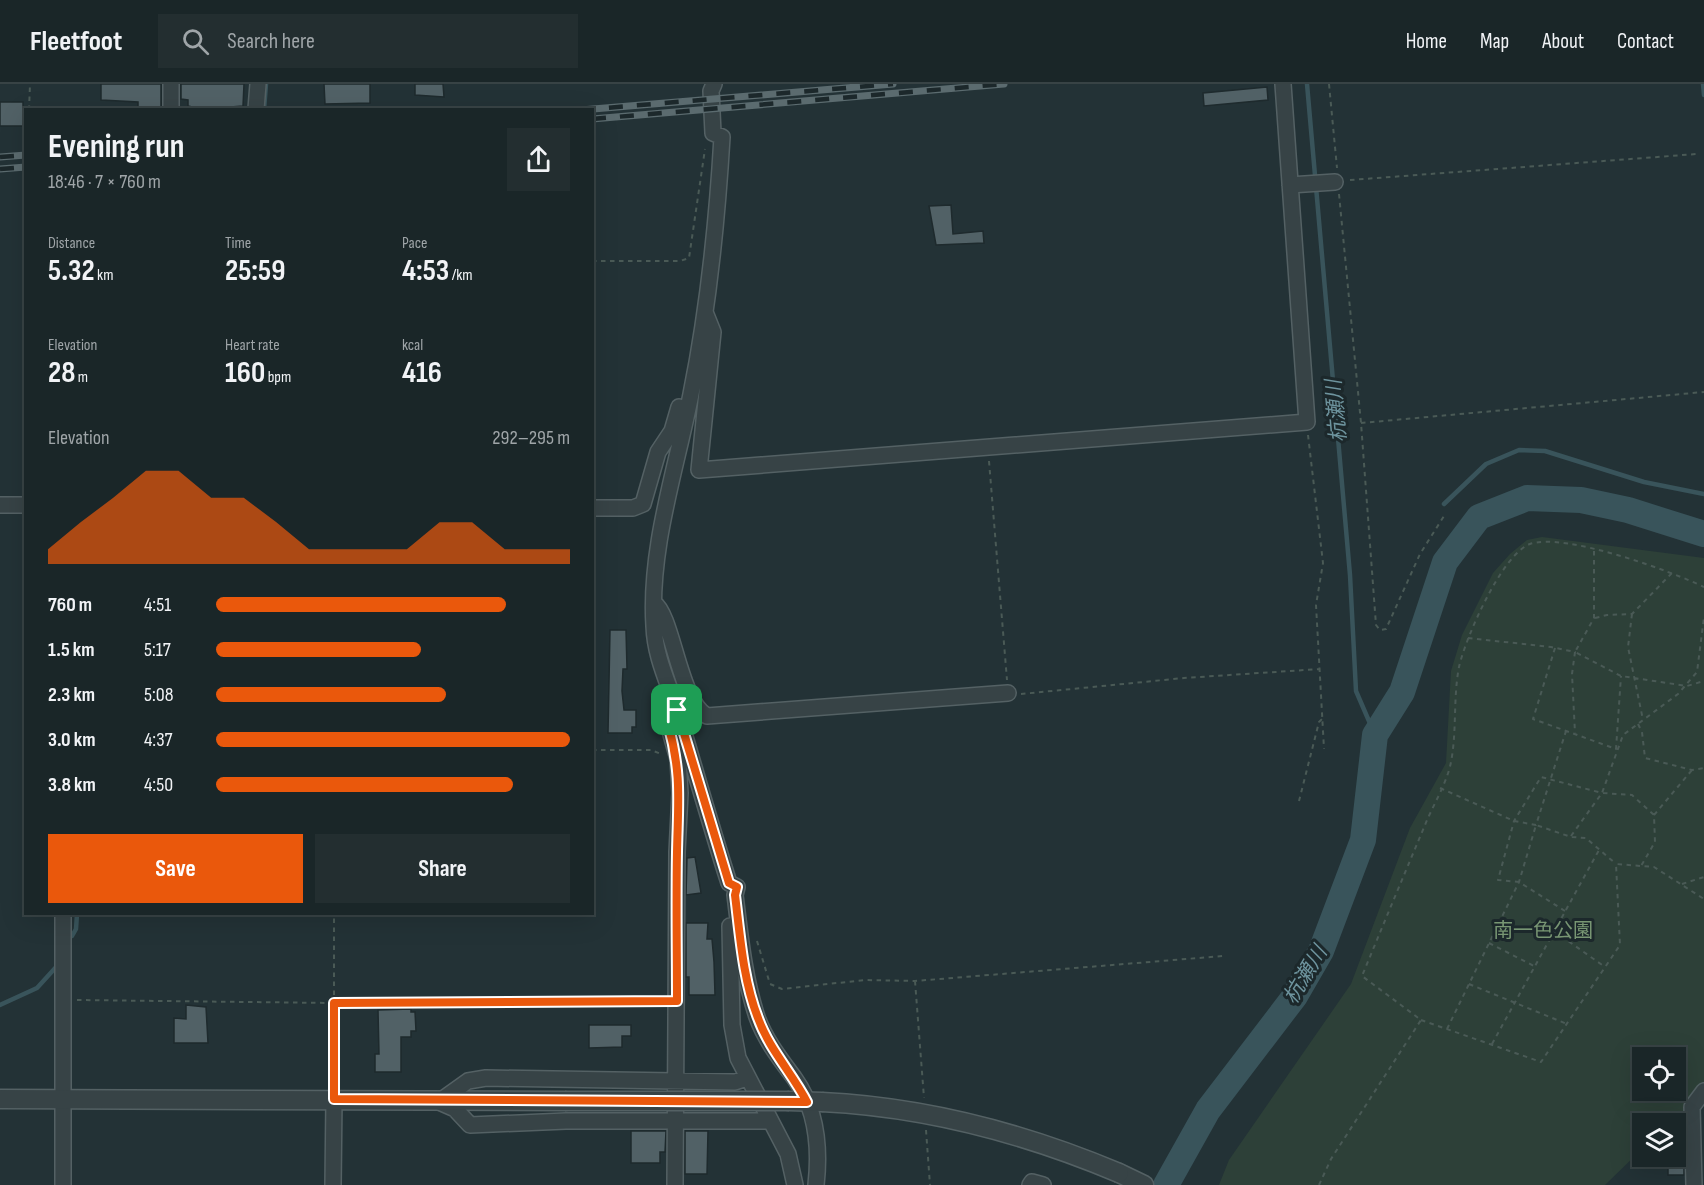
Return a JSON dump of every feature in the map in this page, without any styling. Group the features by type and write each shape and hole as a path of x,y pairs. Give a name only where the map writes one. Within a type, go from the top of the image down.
{"street":[{"path":"171,84 171,108"},
{"path":"256,108 258,84"},
{"path":"717,84 711,91 713,133 722,137 718,199 705,312 692,392 656,555 654,603 656,646 729,883 732,1025 738,1058 788,1154 795,1185"},
{"path":"705,312 713,332 699,470 1307,422 1292,185 1283,84"},
{"path":"1292,185 1337,182"},
{"path":"594,508 633,508 643,504 658,452 672,430 681,403 692,392"},
{"path":"0,505 24,505"},
{"path":"654,603 663,617 672,648 697,708 706,716 1008,693"},
{"path":"675,1185 677,852 680,793 678,759 668,724 677,710"},
{"path":"729,883 737,887 735,895 741,950 757,1018 782,1064 815,1102 818,1147 816,1185"},
{"path":"63,915 65,1000 63,1185"},
{"path":"439,1102 468,1081 486,1078 735,1082 747,1078"},
{"path":"1694,1185 1692,1107 1704,1092"},
{"path":"0,1099 334,1099 439,1102 789,1101 872,1105 926,1113 1008,1132 1072,1153 1144,1185"},
{"path":"333,1185 334,1099"},
{"path":"439,1102 454,1109 470,1125 770,1121"},
{"path":"1030,1185 1032,1182 1043,1185"}],"path":[{"path":"29,108 30,84"},
{"path":"1329,84 1361,423 1376,625 1380,630 1386,629 1419,554 1444,516"},
{"path":"594,261 680,261 689,258 706,141 713,133"},
{"path":"1337,182 1697,154"},
{"path":"1361,423 1704,392"},
{"path":"1307,422 1323,563 1316,605 1324,749"},
{"path":"988,448 1008,693 1320,669"},
{"path":"1616,864 1620,945 1542,1062 1420,1020 1362,976 1451,764 1459,668 1468,638 1496,581 1513,558 1528,544 1562,543 1673,572 1704,587"},
{"path":"1575,735 1572,674 1575,652 1594,618 1594,550"},
{"path":"1643,720 1633,676 1627,633 1632,614 1673,572"},
{"path":"1594,618 1632,614"},
{"path":"1570,837 1602,792 1623,735 1687,686 1697,672 1704,617"},
{"path":"1468,638 1575,652 1621,676 1687,686 1704,681"},
{"path":"1555,648 1533,719 1616,749"},
{"path":"1616,749 1621,676"},
{"path":"1299,801 1319,722 1322,718"},
{"path":"1638,724 1642,732 1645,758 1692,770 1704,768"},
{"path":"1447,1029 1519,882 1566,731"},
{"path":"594,750 651,750 663,754"},
{"path":"1641,866 1655,842 1654,815 1692,770"},
{"path":"1565,911 1519,882 1498,880 1514,821 1540,777 1602,792 1632,795 1654,815"},
{"path":"1440,788 1514,821 1536,825 1570,837 1586,838 1616,864 1654,867 1704,899"},
{"path":"1491,1045 1599,850"},
{"path":"1682,884 1704,877"},
{"path":"334,915 334,1099"},
{"path":"1554,931 1605,967"},
{"path":"754,933 770,984 782,989 865,980 915,981 1223,956"},
{"path":"1489,943 1534,966"},
{"path":"915,981 924,1101"},
{"path":"1469,984 1567,1024"},
{"path":"65,1000 334,1003 677,1001"},
{"path":"1319,1185 1331,1159 1420,1020"},
{"path":"926,1124 930,1185"}],"green space":[{"name":"南一色公園","path":"1542,537 1704,558 1704,1094 1682,1113 1632,1113 1632,1159 1605,1185 1219,1185 1229,1160 1351,984 1410,828 1446,763 1451,671 1462,635 1493,573 1527,540"}],"building":[{"path":"101,84 161,84 161,107 138,108 138,102 101,100"},
{"path":"181,84 244,84 243,106 193,108 188,106 188,100 181,99"},
{"path":"324,84 370,84 370,103 325,104"},
{"path":"415,84 443,84 444,97 415,95"},
{"path":"1267,87 1268,100 1204,106 1203,93"},
{"path":"0,102 23,102 23,126 0,126"},
{"path":"951,205 953,234 983,231 984,243 936,245 929,206"},
{"path":"610,630 626,630 627,669 623,669 622,691 624,710 636,710 636,727 632,727 632,733 608,733"},
{"path":"695,857 701,893 686,895 687,858"},
{"path":"686,923 708,923 707,939 712,939 715,995 689,995 689,977 686,977"},
{"path":"186,1005 206,1007 208,1043 174,1043 174,1018 186,1019"},
{"path":"411,1009 411,1012 415,1012 416,1031 411,1031 411,1037 401,1037 401,1072 375,1072 375,1054 379,1054 378,1010"},
{"path":"589,1025 631,1025 631,1036 622,1036 622,1047 589,1048"},
{"path":"631,1131 666,1131 665,1152 660,1152 660,1163 631,1163"},
{"path":"685,1131 708,1131 707,1174 685,1174"},
{"path":"1668,1167 1684,1167 1684,1175 1668,1175"}],"waterway":[{"path":"264,108 266,84"},
{"name":"杭瀬川","path":"1307,84 1350,575 1356,691 1375,735"},
{"path":"1703,84 1704,95"},
{"path":"1444,504 1486,464 1519,450 1545,451 1644,482 1704,494"},
{"name":"杭瀬川","path":"1166,1185 1208,1110 1295,996 1321,951 1363,840 1375,735 1402,692 1445,562 1479,517 1527,498 1581,500 1628,510 1704,534"},
{"path":"72,936 76,929 77,915"},
{"path":"0,1005 37,988 57,966"}],"railway":[{"path":"594,109 893,84"},
{"path":"594,119 1004,84"},
{"path":"0,157 24,155"},
{"path":"0,169 24,167"}],"route":[{"path":"677,710 729,883 737,887 735,895 741,950 757,1018 782,1064 796,1080 807,1102 439,1102 334,1099 334,1003 677,1001 677,852 680,793 678,759 668,724 677,710"}]}
